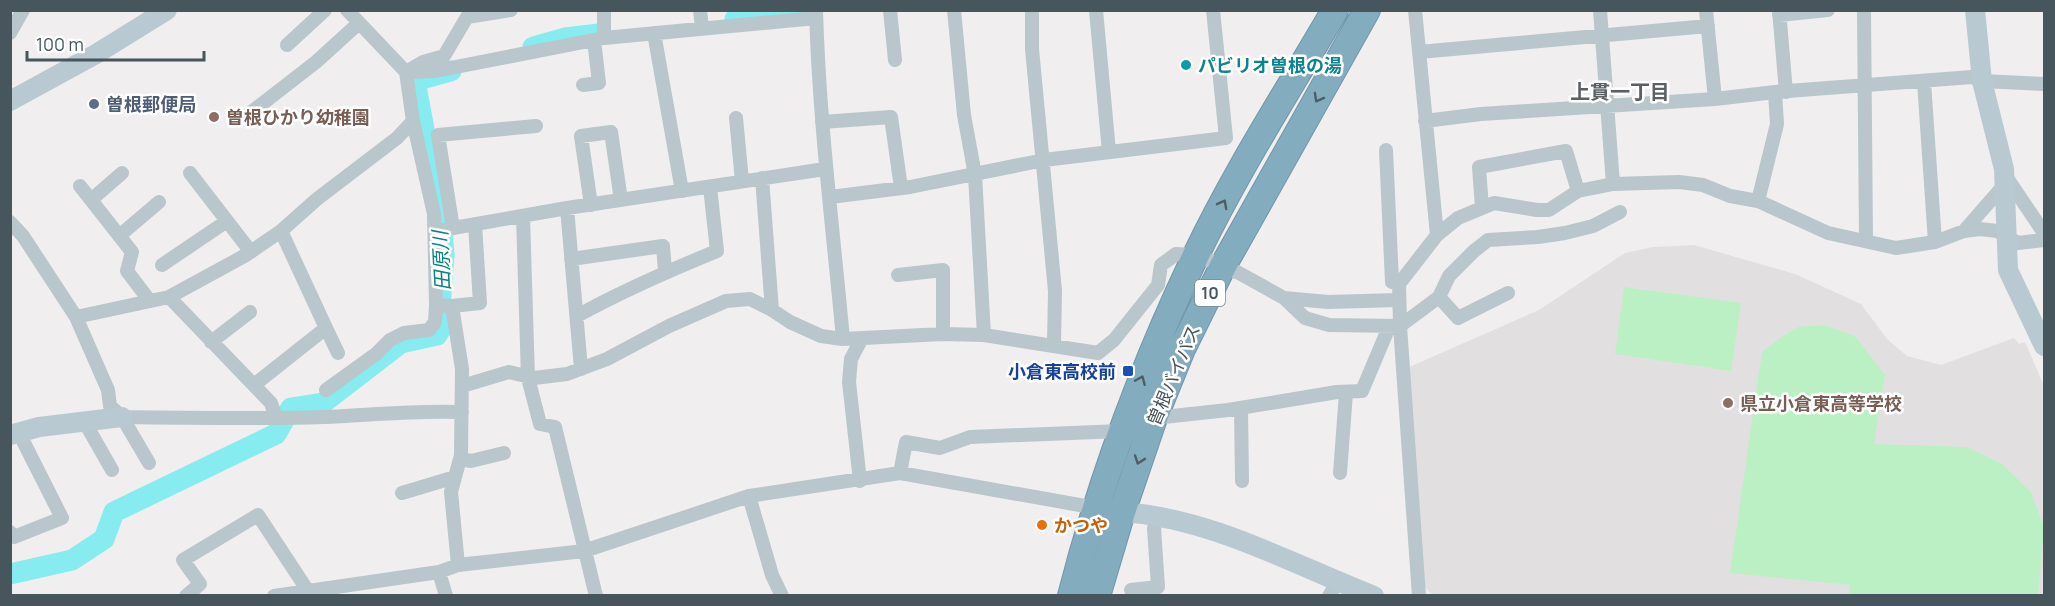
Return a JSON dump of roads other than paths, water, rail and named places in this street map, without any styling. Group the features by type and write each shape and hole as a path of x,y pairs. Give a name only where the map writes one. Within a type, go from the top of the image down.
{"highway":[{"name":"曽根バイパス","path":"1071,596 1095,509 1121,431 1196,255 1241,170 1335,10"},
{"name":"曽根バイパス","path":"1097,596 1122,512 1154,418 1182,349 1223,266 1367,10"}],"street":[{"path":"10,33 22,10"},
{"path":"10,101 96,54 167,10"},
{"path":"287,45 325,10"},
{"path":"326,390 376,354 390,340 404,333 429,330 435,322 436,305 434,214 413,121 406,72 347,10"},
{"path":"406,72 423,62 444,56 467,17 511,10"},
{"path":"583,86 599,83 599,39 604,10"},
{"path":"700,10 702,28"},
{"path":"890,10 895,60"},
{"path":"954,10 964,115 975,175 984,335"},
{"path":"1032,10 1032,49 1055,291 1054,345"},
{"path":"1096,10 1109,152"},
{"path":"830,198 975,175 1044,160 1226,138 1213,10"},
{"path":"1415,10 1437,235"},
{"path":"1600,10 1613,183"},
{"path":"1706,10 1715,99"},
{"path":"1758,201 1778,124 1779,13 1828,10"},
{"path":"1864,10 1866,241"},
{"path":"1975,10 1982,81 2005,179 2008,270 2044,346"},
{"path":"406,72 435,71 599,39 816,14 825,169 830,198 843,339"},
{"path":"245,117 316,63 359,23"},
{"path":"1419,52 1708,26"},
{"path":"654,33 682,191"},
{"path":"1425,121 1481,114 1715,99 1972,78 1982,81 2044,84"},
{"path":"1924,82 1935,242"},
{"path":"822,122 891,117 901,188"},
{"path":"736,118 742,181"},
{"path":"76,317 169,297 250,252 281,231 317,199 397,138 413,121"},
{"path":"418,140 438,135 536,126"},
{"path":"591,205 581,136 611,132 621,200"},
{"path":"438,135 453,228"},
{"path":"1386,150 1392,282 1399,284"},
{"path":"1482,208 1479,167 1566,151 1578,191"},
{"path":"436,231 567,208 825,169"},
{"path":"91,200 122,172"},
{"path":"190,173 250,252"},
{"path":"762,178 772,310"},
{"path":"1964,231 2005,179"},
{"path":"2005,179 2044,233"},
{"path":"1419,596 1395,326 1399,284 1437,235 1458,218 1494,202 1549,210 1578,191 1613,183 1679,182 1703,185 1730,196 1758,201 1828,233 1896,248 1935,242 1964,231 1980,230 1996,231 2018,243 2044,240"},
{"path":"80,186 132,252 127,271 148,300"},
{"path":"576,316 665,271 717,251 710,187"},
{"path":"119,236 159,202"},
{"path":"567,208 581,369"},
{"path":"1154,418 1362,391 1395,326 1439,297 1449,276 1488,240 1565,233 1593,226 1620,212"},
{"path":"523,216 528,378 540,424 555,427 596,596"},
{"path":"162,265 226,221"},
{"path":"10,222 22,236 76,317 108,390 110,406 122,417 149,463"},
{"path":"436,305 480,303 475,224"},
{"path":"281,231 338,354"},
{"path":"571,259 663,246 665,271"},
{"path":"462,386 509,372 528,378 567,374 607,359 669,326 726,302 750,299 790,322 821,336 843,339 943,334 984,335 1098,353 1114,340 1158,285 1161,265 1168,257 1176,254 1196,255 1223,266 1284,298 1305,318 1329,325 1395,326"},
{"path":"898,275 943,270 943,334"},
{"path":"1439,297 1458,318 1508,293"},
{"path":"169,297 271,403 276,418"},
{"path":"1284,298 1328,302 1398,300"},
{"path":"452,306 462,369 460,459 451,492 458,565"},
{"path":"212,342 250,312"},
{"path":"254,385 326,328"},
{"path":"860,481 849,382 851,359 862,338"},
{"path":"1340,473 1346,393"},
{"path":"1241,408 1242,481"},
{"path":"10,532 14,537 62,518 15,434 39,427 122,417 276,418 430,411 462,412"},
{"path":"84,421 112,470"},
{"path":"900,473 906,442 940,448 970,437 1121,431"},
{"path":"460,459 471,461 504,453"},
{"path":"274,596 440,572 458,565 584,551 749,496 860,481 900,473 1095,509 1158,516 1216,531 1334,589 1374,596"},
{"path":"402,493 455,477"},
{"path":"749,496 772,574 782,596"},
{"path":"186,596 200,585 183,560 258,515 308,591"},
{"path":"1131,590 1158,587 1154,528 1158,516"},
{"path":"440,572 446,596"}],"waterway":[{"name":"田原川","path":"735,19 809,11"},
{"name":"田原川","path":"533,47 565,38 599,34"},
{"name":"田原川","path":"10,574 72,560 104,539 114,512 276,434 291,408 323,403 401,343 437,335 443,325 440,309 444,254 441,220 415,81 451,71"}],"place":[{"name":"パビリオ曽根の湯","path":"1186,65"},
{"name":"曽根郵便局","path":"94,104"},
{"name":"曽根ひかり幼稚園","path":"214,117"},
{"name":"小倉東高校前","path":"1128,371"},
{"name":"県立小倉東高等学校","path":"1728,403"},
{"name":"かつや","path":"1042,525"}],"district":[{"name":"上貫一丁目","path":"1620,91"}]}
